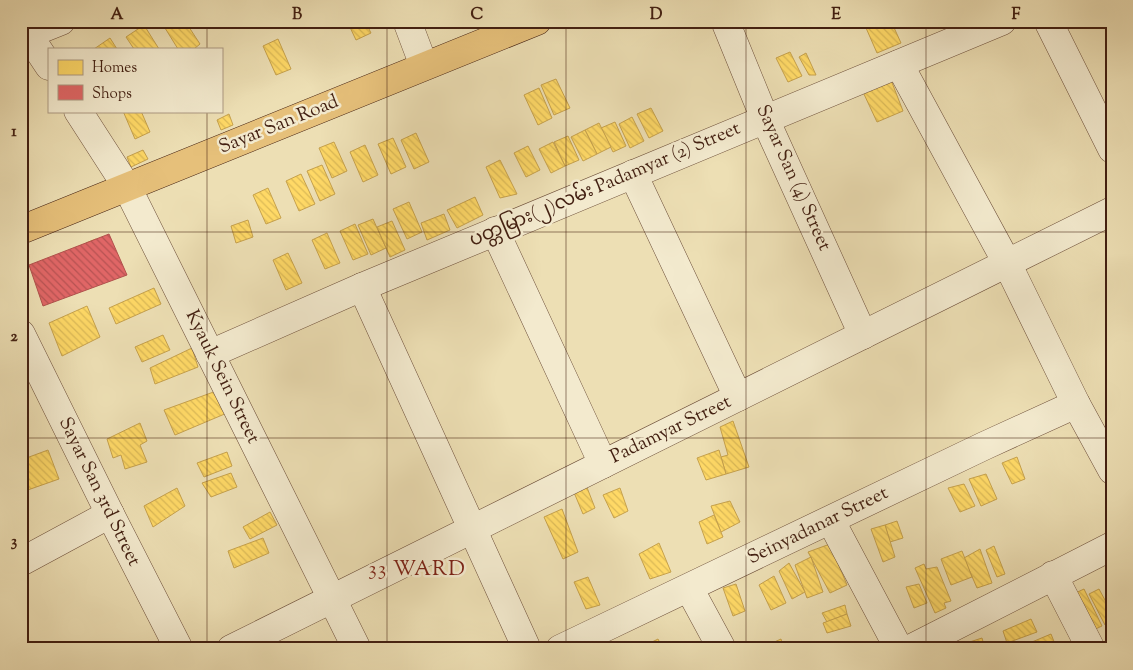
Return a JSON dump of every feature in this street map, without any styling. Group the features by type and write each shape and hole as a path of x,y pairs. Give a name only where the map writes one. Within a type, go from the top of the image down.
{"main road":[{"name":"Sayar San Road","path":"21,230 537,21"}],"street":[{"path":"48,65 23,32 61,21"},
{"path":"406,21 424,66"},
{"name":"Sayar San (4) Street","path":"725,21 765,119 863,335"},
{"name":"ပတ္တမြား(၂)လမ်း Padamyar (2) Street","path":"210,354 495,231 1002,21"},
{"path":"1048,21 1112,149"},
{"path":"899,64 1007,263 1076,404 1112,470"},
{"name":"Kyauk Sein Street","path":"79,112 127,188 357,649"},
{"path":"633,174 738,397"},
{"name":"Padamyar Street","path":"231,649 1112,211"},
{"path":"495,231 603,464"},
{"path":"362,287 471,530 527,649"},
{"name":"Sayar San 3rd Street","path":"21,334 179,649"},
{"name":"Seinyadanar Street","path":"560,649 984,446 1076,404"},
{"path":"21,562 110,514"},
{"path":"831,520 899,649"},
{"path":"910,649 1112,546"},
{"path":"1053,575 1091,649"},
{"path":"689,588 722,649"}],"building: Homes":[{"path":"175,21 185,21 200,44 195,48 177,48 165,28"},
{"path":"347,21 365,21 371,33 356,40"},
{"path":"863,21 891,21 901,43 877,53"},
{"path":"918,21 935,21 921,28"},
{"path":"144,25 158,48 133,48 126,37"},
{"path":"110,38 116,48 95,48"},
{"path":"278,39 291,69 276,75 263,46"},
{"path":"790,52 802,76 788,82 776,58"},
{"path":"806,53 816,75 809,75 799,57"},
{"path":"556,79 570,108 554,115 541,85"},
{"path":"891,80 903,111 877,122 863,92"},
{"path":"539,88 552,118 538,125 524,95"},
{"path":"651,108 663,131 649,138 637,114"},
{"path":"123,112 141,112 150,132 135,139"},
{"path":"229,114 233,125 221,130 217,120"},
{"path":"632,117 644,141 630,148 619,124"},
{"path":"615,122 626,146 613,152 601,128"},
{"path":"599,123 611,147 597,154 585,130"},
{"path":"585,130 597,154 583,161 571,137"},
{"path":"416,133 429,162 414,169 401,140"},
{"path":"568,136 579,160 565,166 554,142"},
{"path":"393,138 406,167 391,174 378,144"},
{"path":"334,142 347,171 332,178 319,148"},
{"path":"553,142 565,166 551,173 539,149"},
{"path":"365,145 378,175 363,182 350,152"},
{"path":"528,146 540,170 526,177 514,153"},
{"path":"143,150 148,159 131,167 127,157"},
{"path":"500,160 517,194 500,198 486,167"},
{"path":"322,165 335,194 320,201 307,171"},
{"path":"301,174 315,204 299,211 286,181"},
{"path":"268,188 281,218 266,224 253,195"},
{"path":"475,197 483,215 457,228 447,210"},
{"path":"409,202 422,232 407,239 393,209"},
{"path":"444,214 450,230 427,240 421,223"},
{"path":"373,219 386,248 371,255 358,225"},
{"path":"248,220 253,237 236,243 231,226"},
{"path":"392,221 405,250 390,257 377,227"},
{"path":"355,224 368,254 353,260 340,231"},
{"path":"327,233 340,263 325,269 312,240"},
{"path":"96,239 99,246 90,249 86,243"},
{"path":"288,253 302,283 286,290 273,260"},
{"path":"154,288 161,304 116,324 109,308"},
{"path":"87,306 100,337 62,356 49,323"},
{"path":"163,335 170,350 142,362 135,347"},
{"path":"192,348 198,367 155,384 150,368"},
{"path":"219,390 227,413 175,435 164,410"},
{"path":"733,421 749,467 726,474 721,457 728,455 720,427"},
{"path":"140,423 147,441 140,445 147,462 125,469 121,455 113,458 107,439"},
{"path":"48,450 59,479 22,492 21,460"},
{"path":"719,450 726,474 706,480 697,458"},
{"path":"227,452 232,466 204,477 197,463"},
{"path":"1017,457 1025,479 1012,484 1002,463"},
{"path":"231,473 237,487 211,497 202,483"},
{"path":"986,474 997,499 981,506 969,479"},
{"path":"964,484 975,506 960,512 948,488"},
{"path":"586,485 595,508 583,514 573,490"},
{"path":"177,488 185,506 153,527 144,506"},
{"path":"620,488 628,511 614,518 603,495"},
{"path":"730,501 740,522 721,532 711,506"},
{"path":"562,509 578,552 563,559 544,517"},
{"path":"270,512 277,525 250,539 243,527"},
{"path":"714,515 723,537 707,544 699,522"},
{"path":"897,521 903,538 890,542 885,525"},
{"path":"885,525 895,557 883,562 871,529"},
{"path":"263,538 269,553 234,568 228,551"},
{"path":"659,543 671,572 650,579 639,554"},
{"path":"830,544 847,585 830,593 808,552"},
{"path":"994,546 1005,574 997,577 986,550"},
{"path":"980,549 992,583 977,588 964,558"},
{"path":"962,551 972,577 951,585 941,559"},
{"path":"811,557 823,592 807,598 795,565"},
{"path":"789,563 805,592 792,599 779,571"},
{"path":"924,564 926,569 937,567 951,601 944,603 946,608 935,613 915,568"},
{"path":"774,576 786,603 771,610 759,585"},
{"path":"588,577 600,605 586,609 574,582"},
{"path":"736,584 745,611 733,616 723,588"},
{"path":"919,584 927,603 914,608 906,587"},
{"path":"1084,589 1102,626 1087,633 1069,596"},
{"path":"1099,589 1112,613 1112,621 1105,625 1089,594"},
{"path":"845,605 847,614 827,622 822,613"},
{"path":"847,614 851,626 827,633 823,623"},
{"path":"1031,619 1037,632 1007,643 1003,631"},
{"path":"1051,634 1057,649 1020,647"},
{"path":"982,638 985,649 954,647"},
{"path":"658,639 663,649 648,649 646,645"},
{"path":"781,639 783,647 759,649"}],"building: Shops":[{"path":"109,234 127,275 43,306 29,265"},
{"path":"24,271 28,279 21,283 21,272"}],"district":[{"name":"33 WARD","path":"417,570"}]}
